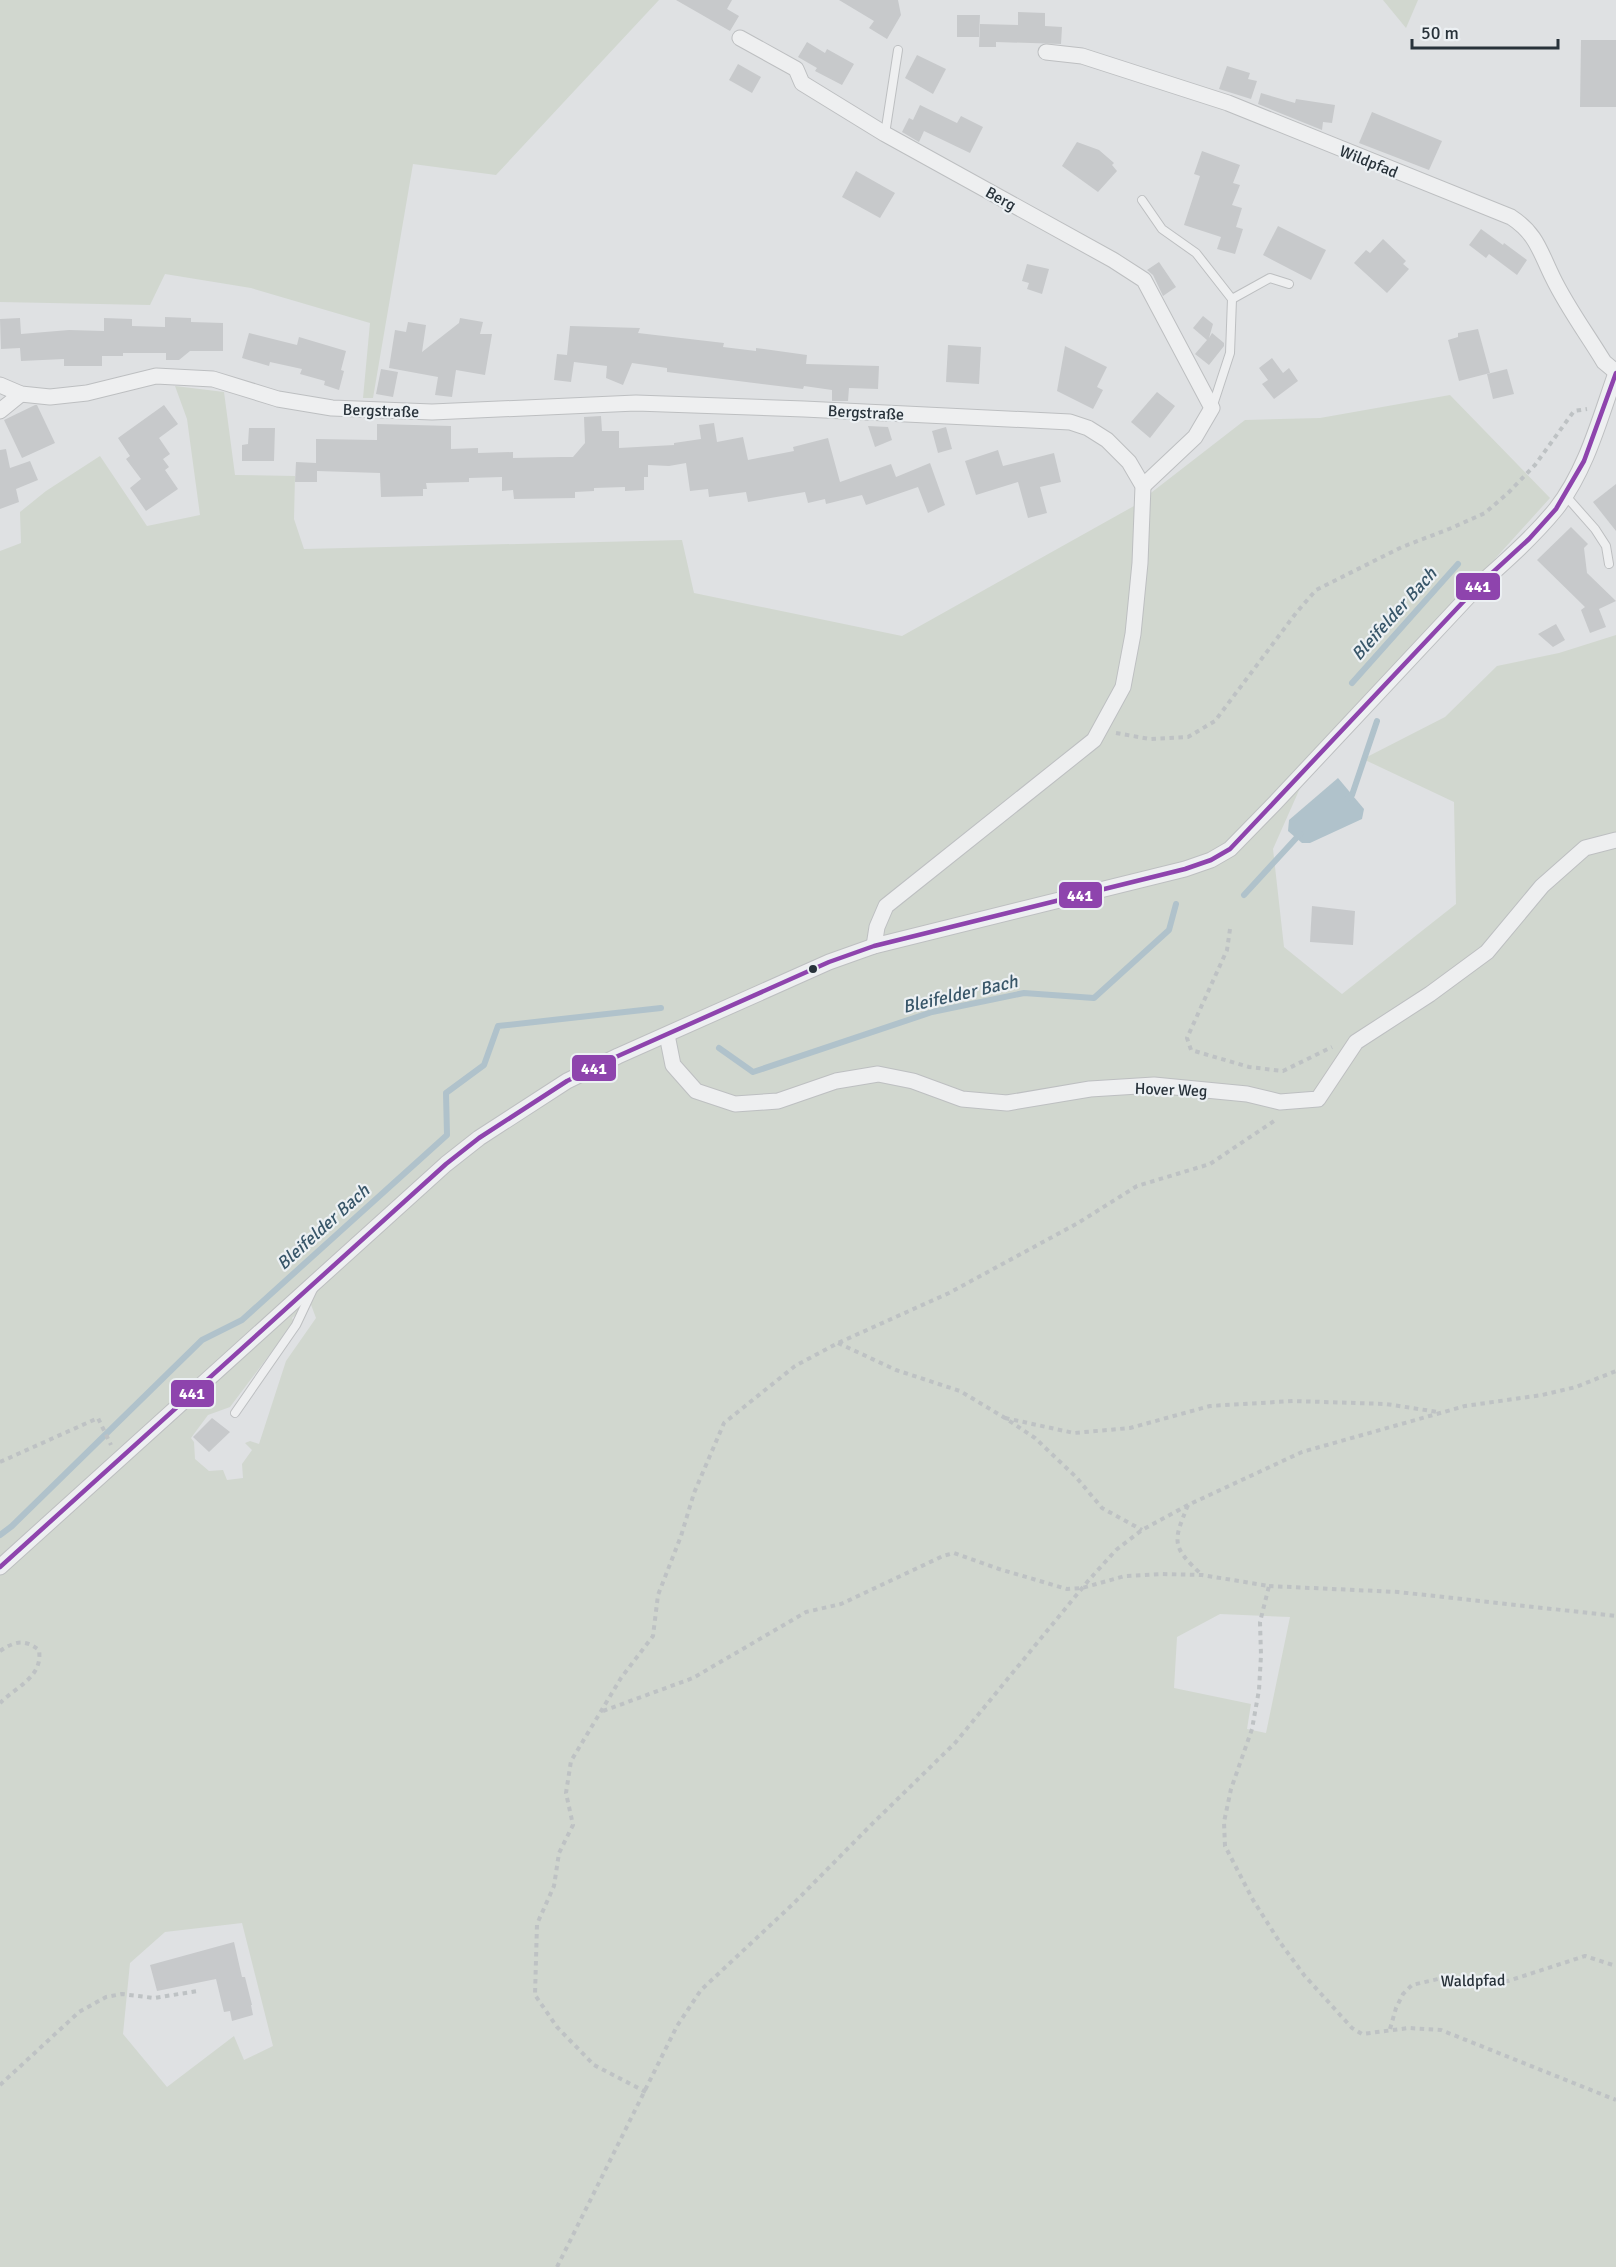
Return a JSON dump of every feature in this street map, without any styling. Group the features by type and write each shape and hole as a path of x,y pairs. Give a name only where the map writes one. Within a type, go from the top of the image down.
{"street":[{"name":"Berg","path":"740,38 796,69 802,83 885,134 1113,260 1144,280 1212,408"},
{"name":"Wildpfad","path":"1046,52 1082,56 1228,103 1512,217 1534,237 1553,278 1604,362 1616,373"},
{"path":"0,1567 439,1170 479,1138 567,1081 829,962 874,946 1185,869 1211,860 1230,849 1480,584 1556,509 1576,475 1616,373"},
{"name":"Bergstraße","path":"0,385 21,394 50,397 87,393 156,376 213,379 278,399 332,408 432,412 636,403 1070,422 1088,428 1107,440 1129,462 1143,486"},
{"path":"0,411 21,394"},
{"path":"874,946 886,906 1094,740 1123,687 1140,563 1143,486 1195,437 1212,408"},
{"name":"Hover Weg","path":"667,1035 673,1065 696,1091 735,1104 778,1101 836,1081 878,1074 912,1081 962,1099 1007,1103 1090,1089 1154,1085 1247,1094 1280,1102 1318,1099 1356,1042 1430,994 1487,952 1542,886 1585,848 1616,840"}],"lane":[{"path":"885,134 898,50"},
{"path":"1142,200 1162,229 1196,253 1232,299 1230,353 1212,408"},
{"path":"1232,299 1270,278 1289,284"},
{"path":"1565,495 1595,529 1606,546 1609,564"},
{"path":"235,1413 296,1325 319,1277"}],"path":[{"path":"1102,727 1122,735 1150,739 1178,738 1188,737 1215,721 1316,590 1402,547 1485,513 1535,465 1574,411 1604,406"},
{"path":"1230,929 1224,959 1187,1038 1191,1050 1249,1067 1283,1071 1342,1043"},
{"path":"646,2091 594,2065 557,2027 535,1995 537,1924 554,1886 559,1853 573,1825 566,1793 571,1761 621,1678 653,1636 658,1594 681,1536 694,1493 724,1423 795,1366 838,1343 949,1293 1078,1223 1137,1186 1210,1164 1283,1116"},
{"path":"838,1343 896,1370 960,1391 1005,1418 1035,1438 1076,1477 1102,1508 1142,1530"},
{"path":"557,2267 677,2026 701,1990 793,1904 955,1743 1116,1550 1142,1530 1188,1505 1302,1452 1465,1406 1542,1395 1576,1387 1616,1371"},
{"path":"1005,1418 1074,1433 1131,1428 1210,1406 1293,1401 1386,1404 1442,1412"},
{"path":"0,1462 98,1418 120,1458"},
{"path":"1188,1505 1177,1531 1177,1547 1185,1560 1202,1575"},
{"path":"603,1711 693,1678 806,1612 841,1604 954,1553 1067,1589 1082,1588 1125,1576 1202,1575 1269,1586 1398,1592 1616,1616"},
{"path":"1269,1586 1260,1622 1262,1655 1252,1729 1231,1789 1224,1822 1225,1846 1253,1900 1279,1941 1304,1975 1352,2028 1362,2034 1409,2028 1441,2030 1616,2100"},
{"path":"0,1651 12,1643 30,1643 39,1650 41,1661 35,1674 0,1703"},
{"name":"Waldpfad","path":"1390,2029 1403,1994 1412,1985 1438,1979 1477,1982 1508,1981 1585,1956 1616,1966"},
{"path":"0,2085 79,2012 105,1997 122,1994 154,1998 198,1991"}],"shaded area":[{"path":"0,0 659,0 496,175 413,164 373,398 363,398 370,323 251,288 165,274 150,305 0,302"},
{"path":"1383,0 1418,0 1406,28"},
{"path":"175,386 224,392 235,475 295,476 294,519 304,549 682,540 694,593 902,636 1134,506 1245,420 1320,418 1450,395 1550,498 1312,761 1273,849 1284,947 1342,994 1456,904 1454,802 1363,759 1445,717 1497,666 1559,653 1616,635 1616,2267 0,2267 0,551 21,543 20,512 46,491 100,456 147,526 200,515 187,419","holes":["310,1302 316,1318 286,1361 259,1444 250,1441 245,1443 252,1450 242,1464 243,1478 227,1480 223,1470 209,1471 195,1459 194,1442 191,1438 208,1415 230,1407 294,1322 292,1318","1220,1614 1290,1617 1266,1733 1247,1729 1251,1704 1174,1688 1177,1637","242,1923 273,2046 244,2060 234,2036 167,2087 123,2034 130,1963 165,1932"]},
{"path":"1338,778 1364,809 1362,819 1310,843 1302,843 1288,831 1289,820"}],"building":[{"path":"676,0 732,0 727,9 739,16 730,31"},
{"path":"839,0 898,0 901,15 887,39 869,28 874,21"},
{"path":"1018,12 1045,13 1045,26 1062,27 1061,44 996,42 996,47 979,47 980,24 1018,25"},
{"path":"957,15 980,15 979,37 957,37"},
{"path":"1581,40 1616,40 1616,107 1580,107"},
{"path":"807,42 825,53 827,49 854,64 842,85 815,71 817,68 798,57"},
{"path":"917,55 946,69 933,94 905,78"},
{"path":"738,64 761,77 752,93 729,80"},
{"path":"1227,66 1250,73 1248,79 1257,81 1251,99 1219,89"},
{"path":"1261,93 1295,103 1296,99 1335,105 1332,123 1323,122 1322,130 1258,104"},
{"path":"920,105 957,123 961,116 983,127 970,153 924,131 919,142 902,132 909,118 913,120"},
{"path":"1372,112 1442,141 1429,170 1359,143"},
{"path":"1077,142 1099,150 1114,163 1112,165 1117,171 1098,192 1062,166"},
{"path":"1202,151 1240,165 1233,183 1240,185 1232,205 1242,208 1236,227 1243,229 1235,254 1217,249 1221,237 1184,225 1200,176 1194,174"},
{"path":"856,171 895,193 880,218 842,197"},
{"path":"1278,226 1326,250 1311,280 1263,255"},
{"path":"1481,229 1527,260 1517,275 1489,254 1486,258 1469,245"},
{"path":"1383,239 1406,261 1403,264 1409,269 1387,293 1354,263 1366,250 1370,253"},
{"path":"1159,262 1176,287 1163,296 1153,275 1147,270"},
{"path":"1027,264 1049,269 1042,294 1027,289 1029,283 1022,281"},
{"path":"1203,316 1213,324 1209,338 1212,333 1224,343 1209,365 1195,354 1207,340 1193,328"},
{"path":"165,317 191,318 191,322 223,323 223,351 190,351 179,360 166,360 166,353 123,353 123,356 102,356 102,366 64,366 64,359 21,361 20,348 1,349 0,319 20,318 21,334 69,330 104,331 104,318 132,319 132,326 165,327"},
{"path":"460,318 483,322 480,334 492,334 485,375 456,370 452,397 435,395 438,377 389,368 395,330 406,332 408,322 426,325 422,352 459,323"},
{"path":"570,326 640,328 638,333 724,343 723,347 756,351 756,348 807,355 806,364 879,366 878,389 849,388 848,401 832,401 832,390 804,386 803,389 667,372 667,368 632,363 623,385 606,378 607,366 574,362 571,382 554,380 557,354 567,355"},
{"path":"1478,329 1490,373 1459,381 1448,340 1458,337 1458,333"},
{"path":"249,333 297,345 299,337 346,351 339,390 324,385 325,381 300,374 302,369 270,362 269,366 242,358"},
{"path":"948,345 981,347 979,384 946,382"},
{"path":"1065,346 1107,367 1097,387 1103,390 1093,409 1057,391"},
{"path":"1272,358 1283,373 1289,368 1298,381 1274,399 1262,384 1268,380 1259,368"},
{"path":"381,369 398,372 393,397 376,394"},
{"path":"1507,369 1514,394 1493,399 1487,374"},
{"path":"1157,392 1175,406 1150,438 1131,422"},
{"path":"35,405 55,443 22,458 4,420"},
{"path":"164,405 178,424 159,438 170,454 163,459 169,467 165,470 178,489 146,511 130,488 141,479 126,459 130,456 118,438"},
{"path":"601,416 602,431 619,431 619,448 674,445 674,443 701,439 699,425 714,423 717,442 743,437 748,460 794,451 793,447 828,438 840,482 891,464 896,477 930,463 945,505 928,513 918,487 866,505 862,495 826,504 825,499 808,503 805,492 748,502 746,492 709,497 708,489 690,491 686,463 669,466 648,465 648,477 644,477 644,490 625,491 625,487 594,488 594,491 575,492 575,498 514,499 513,490 502,491 502,477 469,478 469,482 426,483 427,489 423,489 423,496 381,497 380,473 317,471 317,482 295,482 296,462 316,463 316,439 377,440 377,424 451,426 451,449 478,448 478,453 513,452 513,458 573,457 585,443 584,417"},
{"path":"868,426 888,427 892,440 875,447"},
{"path":"946,427 952,449 938,453 932,431"},
{"path":"249,428 275,428 274,461 242,461 242,445 248,444"},
{"path":"6,449 10,468 30,461 38,480 16,489 19,502 0,509 0,450"},
{"path":"998,450 1003,466 1054,453 1061,482 1040,487 1047,513 1028,518 1018,482 976,495 965,461"},
{"path":"1616,484 1616,531 1593,502"},
{"path":"1571,527 1588,544 1584,548 1587,573 1616,601 1599,609 1606,627 1590,633 1581,610 1585,607 1537,560"},
{"path":"1556,624 1565,640 1553,647 1538,634"},
{"path":"1312,906 1355,911 1353,945 1310,942"},
{"path":"212,1418 230,1432 209,1452 193,1437"},
{"path":"234,1942 242,1977 245,1977 253,2015 232,2021 230,2011 224,2012 216,1979 157,1991 150,1965"}],"waterway":[{"name":"Bleifelder Bach","path":"1352,683 1458,564"},
{"name":"Bleifelder Bach","path":"1347,799 1352,795 1377,721"},
{"name":"Bleifelder Bach","path":"1244,895 1300,834"},
{"name":"Bleifelder Bach","path":"719,1048 753,1072 932,1012 1024,993 1094,998 1169,930 1176,904"},
{"name":"Bleifelder Bach","path":"0,1535 12,1526 202,1340 242,1320 447,1135 446,1093 484,1065 498,1026 661,1008"}],"transit line":[{"name":"441","path":"0,1567 446,1164 479,1138 567,1081 829,962 874,946 1185,869 1211,860 1230,849 1480,584 1529,539 1556,509 1584,461 1616,373"}]}
